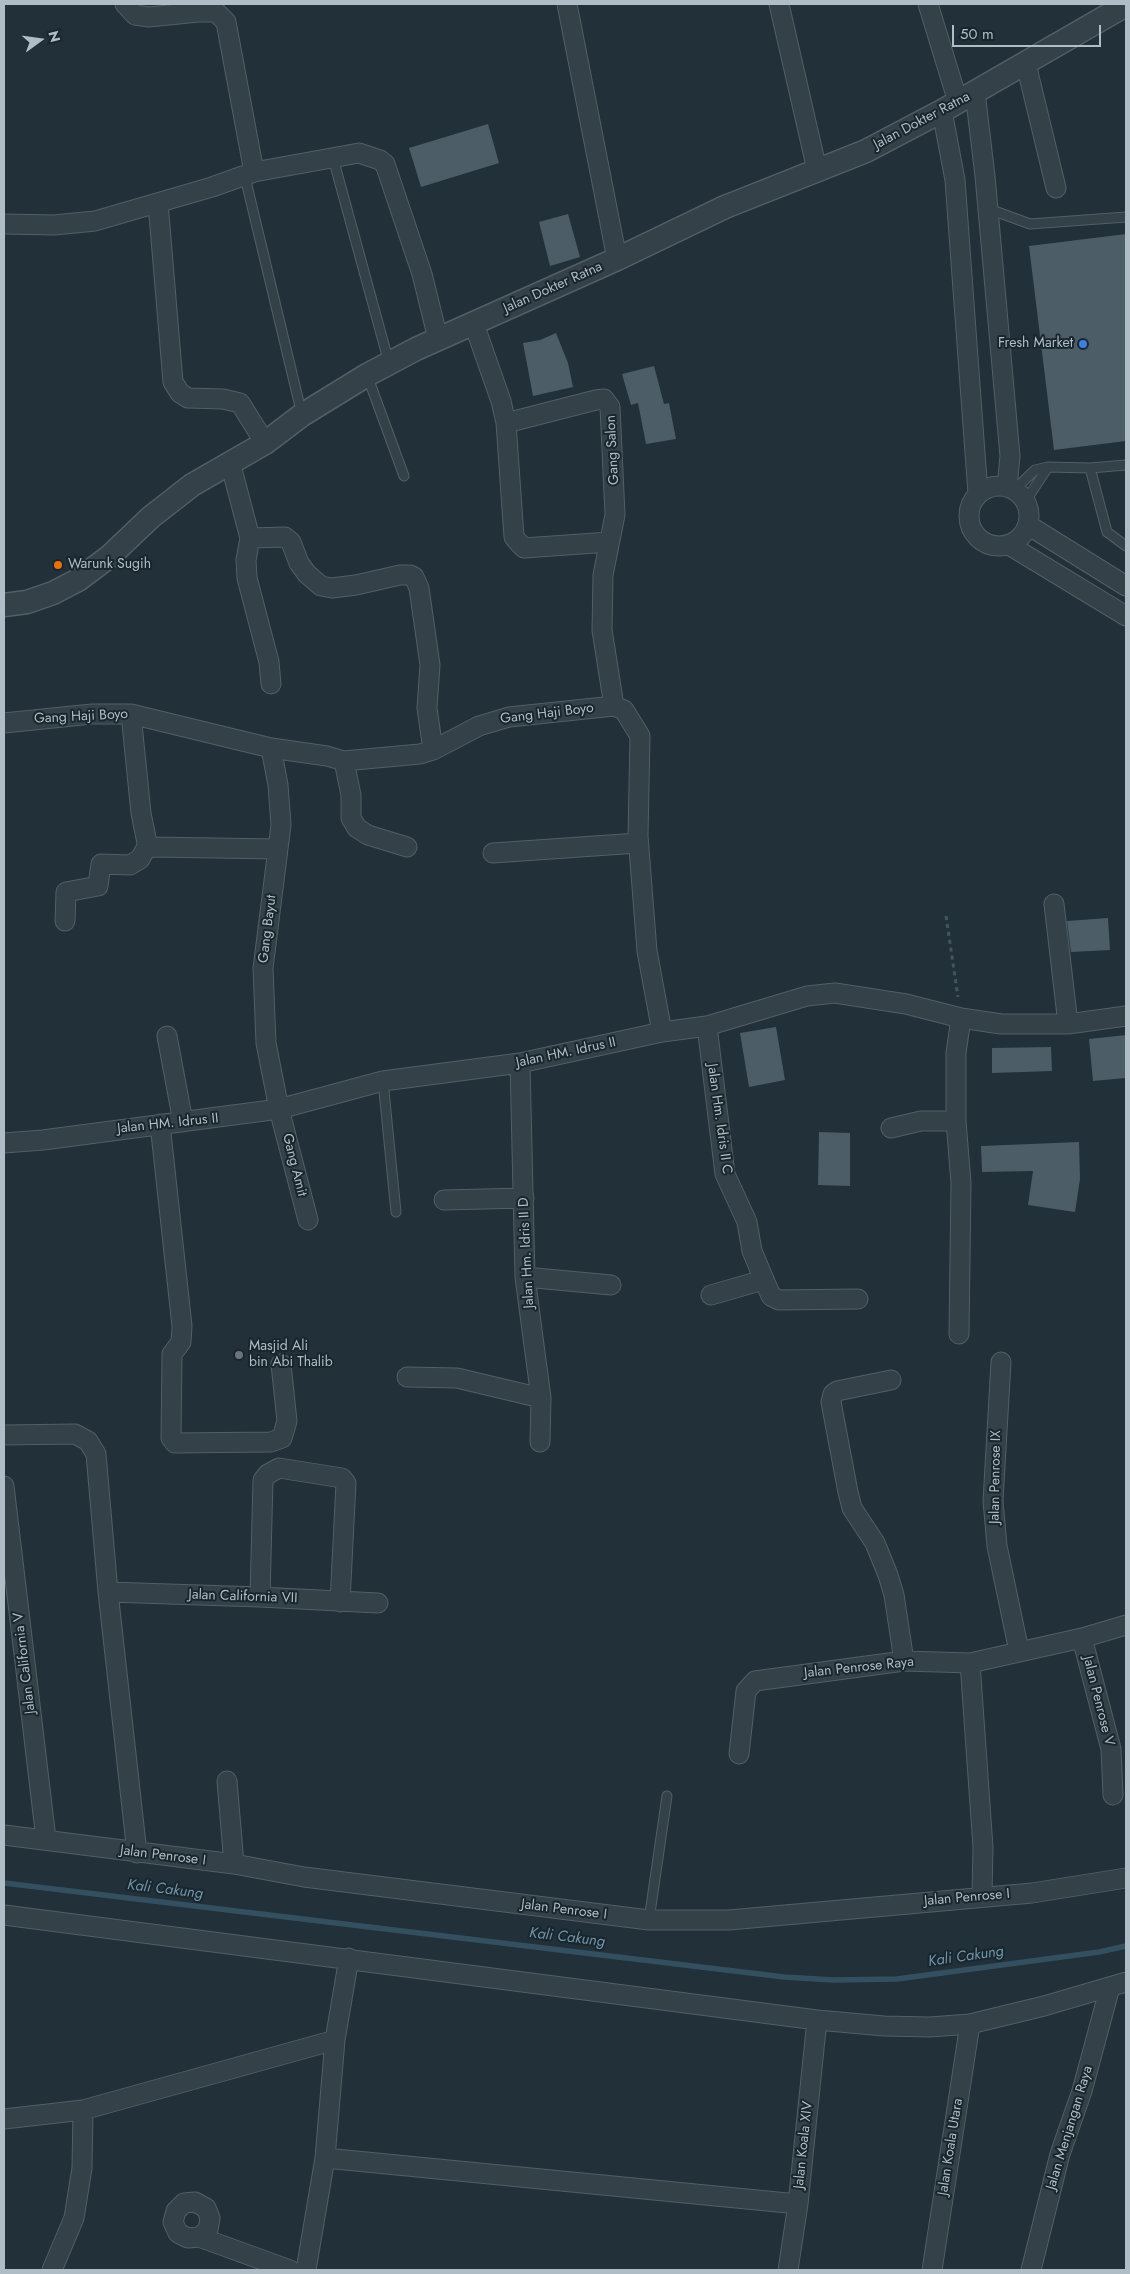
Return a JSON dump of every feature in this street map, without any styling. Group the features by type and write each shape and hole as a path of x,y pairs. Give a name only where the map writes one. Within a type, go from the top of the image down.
{"street":[{"path":"125,4 135,15 148,17 219,8 230,31 250,175"},
{"path":"567,4 617,259"},
{"path":"779,4 817,170"},
{"path":"928,4 988,209 1010,456 1015,493 1029,513 1028,525 1024,534 1009,545"},
{"name":"Jalan Dokter Ratna","path":"4,605 27,602 53,593 78,580 110,556 151,517 192,485 265,442 302,415 367,375 438,339 617,259 725,207 866,151 1026,64 1126,5"},
{"path":"1026,64 1056,188"},
{"path":"958,102 955,180 978,494 969,510 971,528 982,542 991,545 1009,545 1126,616"},
{"path":"4,224 54,225 95,222 250,175 359,153 380,160 385,164 422,274 438,339"},
{"path":"158,203 173,382 180,393 188,398 223,399 240,403 265,442"},
{"path":"474,324 501,401 506,422 514,538 524,548 609,542"},
{"name":"Gang Salon","path":"506,422 604,399 610,407 615,515 603,576 602,630 614,706"},
{"path":"230,462 250,538 246,560 247,578 269,662 271,684"},
{"path":"978,494 992,487 1015,493"},
{"path":"1028,525 1126,586"},
{"path":"250,538 285,537 291,542 299,563 306,574 321,586 332,588 356,585 400,575 414,577 419,588 430,665 428,708 433,750"},
{"name":"Gang Haji Boyo","path":"4,723 92,714 132,714 272,748 327,756 344,761 396,757 433,750 462,734 492,721 573,709 614,706 624,710 640,736 638,843 647,951 662,1032"},
{"path":"65,921 66,892 98,886 101,864 130,865 140,860 148,848 142,812 132,714"},
{"name":"Gang Bayut","path":"272,748 280,804 278,849 263,968 266,1043 279,1109"},
{"path":"344,761 351,796 351,818 357,828 368,835 407,847"},
{"path":"492,853 638,843"},
{"path":"148,848 278,849"},
{"path":"1054,904 1068,1024"},
{"name":"Jalan HM. Idrus II","path":"4,1143 43,1140 279,1109 353,1087 383,1081 520,1063 662,1032 707,1026 807,996 835,994 906,1004 961,1018 1000,1024 1068,1024 1126,1016"},
{"path":"959,1334 960,1183 956,1121 956,1053 961,1018"},
{"name":"Jalan Hm. Idris II C","path":"707,1026 724,1174 747,1222 752,1251 771,1296 779,1300 858,1299"},
{"path":"166,1036 183,1122"},
{"name":"Jalan Hm. Idris II D","path":"520,1063 525,1277 541,1398 540,1442"},
{"name":"Gang Amit","path":"279,1109 308,1220"},
{"path":"891,1128 921,1121 956,1121"},
{"path":"160,1124 182,1326 180,1342 172,1354 171,1438 176,1443 271,1442 282,1438 287,1421 281,1364"},
{"path":"444,1200 524,1198"},
{"path":"525,1277 610,1285"},
{"path":"711,1295 763,1280"},
{"name":"Jalan Penrose IX","path":"1001,1362 993,1501 997,1546 1018,1651"},
{"path":"406,1377 457,1378 541,1398"},
{"path":"891,1380 837,1390 833,1394 831,1402 852,1508 875,1543 888,1575 904,1661"},
{"path":"4,1434 75,1434 88,1441 96,1454 108,1592 137,1853"},
{"path":"260,1597 263,1480 268,1474 279,1468 342,1478 346,1483 340,1602"},
{"name":"Jalan California V","path":"4,1486 46,1839"},
{"name":"Jalan California VII","path":"108,1592 378,1603"},
{"name":"Jalan Penrose Raya","path":"738,1754 746,1691 755,1681 904,1661 970,1663 1082,1638 1126,1625"},
{"name":"Jalan Penrose V","path":"1082,1638 1119,1747 1113,1795"},
{"path":"970,1663 983,1847 982,1896"},
{"path":"227,1780 234,1864"},
{"name":"Jalan Penrose I","path":"4,1835 234,1864 304,1877 649,1920 729,1920 1032,1893 1126,1878"},
{"path":"4,1915 349,1958 817,2020 930,2027 970,2024 1118,1985"},
{"path":"306,2270 325,2158 335,2040 349,1958"},
{"name":"Jalan Menjangan Raya","path":"1031,2270 1060,2154 1118,1985"},
{"name":"Jalan Koala XIV","path":"788,2270 798,2204 817,2020"},
{"name":"Jalan Koala Utara","path":"932,2270 970,2024"},
{"path":"4,2119 82,2110 335,2040"},
{"path":"52,2270 74,2218 82,2168 82,2110"},
{"path":"325,2158 798,2204"},
{"path":"200,2237 290,2270"}],"lane":[{"path":"333,158 390,364"},
{"path":"250,175 298,404 302,415"},
{"path":"988,209 1030,224 1126,217"},
{"path":"367,375 404,476"},
{"path":"1015,493 1035,470 1048,467 1090,468 1126,465"},
{"path":"1015,493 1048,467"},
{"path":"1090,468 1106,532 1126,546"},
{"path":"383,1081 396,1212"},
{"path":"649,1920 667,1796"}],"path":[{"path":"946,916 961,1018"}],"building":[{"path":"488,124 499,163 421,187 409,148"},
{"path":"568,214 580,257 550,266 539,222"},
{"name":"Fresh Market","path":"1126,234 1126,441 1054,450 1029,246"},
{"path":"556,333 568,363 573,387 533,396 523,343 540,340"},
{"path":"654,366 664,404 669,403 676,439 646,444 638,403 631,405 622,374"},
{"path":"1108,918 1110,950 1071,952 1067,921"},
{"path":"776,1027 785,1080 749,1087 740,1033"},
{"path":"1126,1035 1126,1078 1093,1081 1089,1039"},
{"path":"1051,1047 1052,1071 992,1073 992,1048"},
{"path":"819,1132 850,1133 850,1186 818,1185"},
{"path":"1079,1142 1080,1179 1075,1212 1028,1205 1033,1171 982,1172 981,1146"}],"waterway":[{"name":"Kali Cakung","path":"4,1883 784,1977 833,1980 897,1979 1099,1952 1126,1946"}],"place":[{"name":"Fresh Market","path":"1083,344"},
{"name":"Warunk Sugih","path":"58,565"},
{"name":"Masjid Ali bin Abi Thalib","path":"239,1355"}]}
